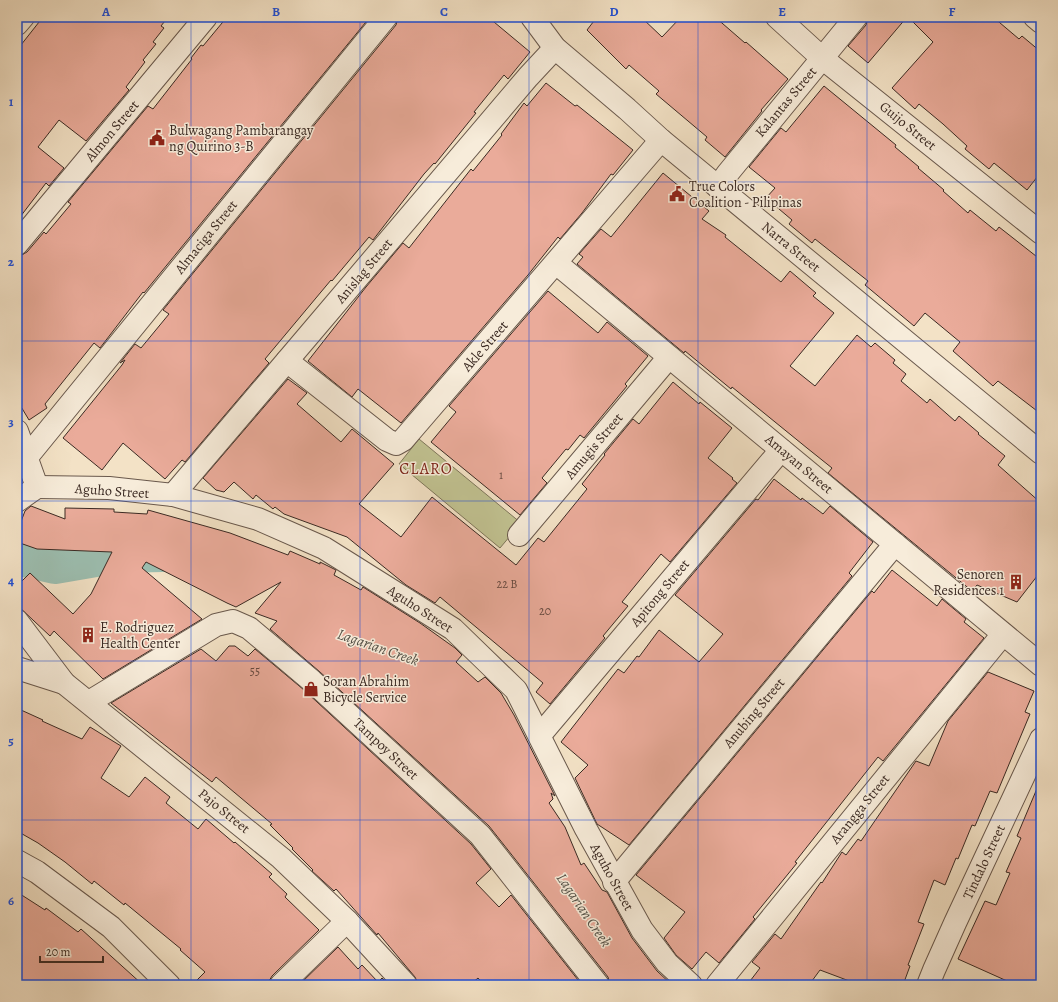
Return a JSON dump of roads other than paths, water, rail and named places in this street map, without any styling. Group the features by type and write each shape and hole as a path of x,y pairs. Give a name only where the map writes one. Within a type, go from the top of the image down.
{"street":[{"path":"17,24 23,17"},
{"name":"Almon Street","path":"17,244 206,17"},
{"name":"Almaciga Street","path":"26,457 386,17"},
{"name":"Narra Street","path":"532,17 555,48 661,140 1041,453"},
{"name":"Guijo Street","path":"777,17 822,58 1041,233"},
{"name":"Kalantas Street","path":"718,187 728,172 856,17"},
{"path":"1035,17 1041,22"},
{"name":"Anislag Street","path":"173,496 528,77 555,48"},
{"name":"Akle Street","path":"287,361 387,440 396,444 404,440 661,140"},
{"name":"Amayan Street","path":"556,263 1041,665"},
{"name":"Amugis Street","path":"519,536 669,357"},
{"path":"17,431 37,487 17,501"},
{"name":"Apitong Street","path":"540,735 781,450"},
{"name":"Aguho Street","path":"37,487 109,488 173,496 258,520 324,548 453,629 516,690 586,829 614,882 642,930 667,962 691,985"},
{"name":"Anubing Street","path":"614,882 895,544"},
{"name":"Pajo Street","path":"17,620 64,683 281,858 347,921 406,985"},
{"name":"Tampoy Street","path":"89,702 216,625 233,621 249,628 312,681 480,835 598,985"},
{"name":"Arangga Street","path":"717,985 1003,634"},
{"path":"17,667 28,662 35,645"},
{"path":"17,667 64,683"},
{"name":"Tindalo Street","path":"928,985 955,923 1041,739"},
{"path":"17,861 37,872 111,927 169,985"},
{"path":"281,985 347,921"}],"waterway":[{"name":"Lagarian Creek","path":"17,552 20,557 55,565 119,554 162,553"}],"place":[{"name":"Bulwagang Pambarangay ng Quirino 3-B","path":"157,138"},
{"name":"True Colors Coalition - Pilipinas","path":"677,194"},
{"name":"Senoren Residences 1","path":"1016,582"},
{"name":"E. Rodriguez Health Center","path":"88,635"},
{"name":"Soran Abrahim Bicycle Service","path":"311,689"}],"district":[{"name":"CLARO","path":"426,469"}]}
